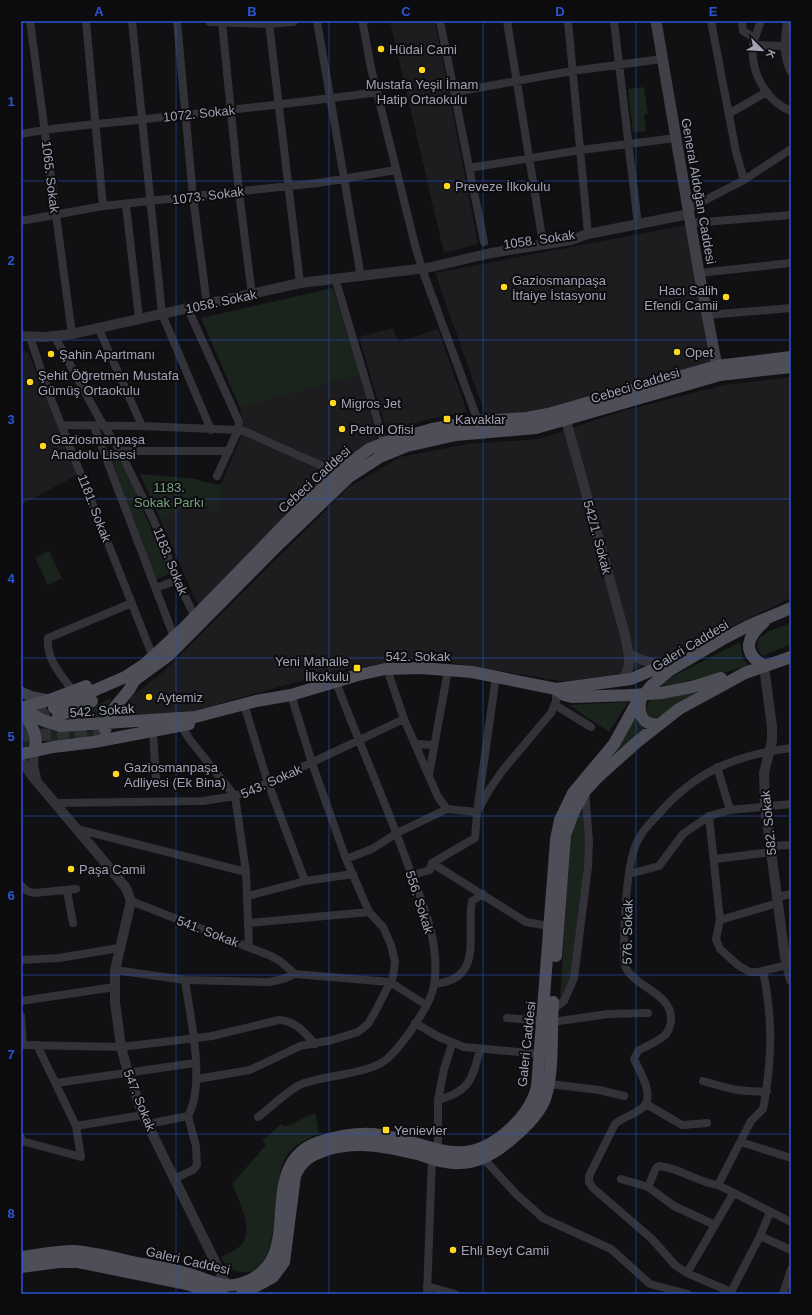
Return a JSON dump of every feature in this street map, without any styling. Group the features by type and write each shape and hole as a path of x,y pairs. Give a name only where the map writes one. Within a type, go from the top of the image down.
{"main road":[{"name":"General Aldoğan Caddesi","path":"656,21 699,273 718,371"},
{"name":"Cebeci Caddesi","path":"54,708 134,681 154,668 168,656 275,548 343,473 407,446 456,435 536,428 564,415 718,371 791,357"},
{"name":"Cebeci Caddesi","path":"718,371 791,367"},
{"name":"Cebeci Caddesi","path":"54,708 125,677 149,660 195,617 292,517 370,449 432,428 478,421 564,415"},
{"name":"Galeri Caddesi","path":"21,1267 59,1262 78,1262 226,1291 263,1273 273,1260 278,1247 286,1176 294,1159 304,1149 324,1140 369,1134 386,1136 459,1163 483,1158 508,1143 532,1120 541,1108 548,1084 549,926 556,840 565,808 581,782 614,744 638,695 665,675 704,650 748,626 791,608"},
{"path":"764,666 750,654 749,641 757,629 770,617"},
{"path":"556,689 621,681 704,650"},
{"name":"Galeri Caddesi","path":"242,1294 273,1277 284,1262 295,1176 299,1168 311,1156 331,1149 347,1146 375,1144 435,1154 462,1153 480,1149 494,1142 518,1122 531,1105 535,1096 540,1054 549,1018 565,835 574,811 585,791 603,772 659,724 705,693 745,673 791,657"},
{"path":"34,750 36,744 35,734 21,708 54,708 73,691 149,660"},
{"name":"542. Sokak","path":"21,708 42,720 61,726 109,727 127,722 194,717 256,701 287,696 358,674 387,669 448,670 496,676 556,689"},
{"path":"556,689 564,695 572,697 638,695 661,693 687,688 745,673"},
{"path":"94,742 109,727 114,708 129,690 134,681"},
{"path":"21,692 54,708"},
{"path":"638,695 642,719 650,724 659,724"},
{"name":"542. Sokak","path":"21,754 34,750 94,742 181,726 246,711 266,705 287,696"},
{"path":"119,703 120,717 127,722"},
{"path":"109,727 181,726"},
{"name":"Galeri Caddesi","path":"21,1257 60,1252 80,1252 187,1273 226,1291"}],"street":[{"name":"1065. Sokak","path":"30,21 72,334"},
{"path":"86,21 94,123 103,206"},
{"path":"132,21 152,201 162,314 211,430"},
{"path":"177,21 193,197 207,305"},
{"path":"210,21 269,23 286,21"},
{"path":"317,21 361,277"},
{"path":"364,21 367,46 377,92 422,269 478,421"},
{"path":"440,21 486,248"},
{"path":"507,21 543,241"},
{"path":"568,21 588,234"},
{"path":"614,21 638,225"},
{"path":"711,21 730,113 736,152 744,180"},
{"path":"742,21 743,31 754,41 784,46"},
{"path":"761,21 754,41 753,60 761,85 782,108 791,111"},
{"path":"222,22 232,109 239,192 252,295"},
{"path":"269,23 280,105 300,283"},
{"path":"788,24 784,46 787,63 791,72"},
{"path":"455,92 572,71 662,59"},
{"name":"1072. Sokak","path":"21,134 45,129 94,123 143,120 185,114 280,105 377,92"},
{"path":"730,113 767,92"},
{"path":"469,168 629,143 676,138"},
{"path":"689,215 791,149"},
{"name":"1073. Sokak","path":"21,222 103,206 126,205 239,192 343,179 396,170"},
{"path":"126,205 139,318"},
{"path":"689,215 791,215"},
{"name":"1058. Sokak","path":"26,336 55,337 72,334 139,318 252,295 300,283 422,269 486,248 543,241 571,240 588,234 689,215"},
{"path":"699,273 791,262"},
{"path":"335,278 384,443"},
{"path":"707,315 791,308"},
{"path":"188,309 207,354 237,417 238,430 230,451 217,476"},
{"path":"98,327 142,426"},
{"name":"1181. Sokak","path":"26,336 63,425 132,603 149,660"},
{"name":"1183. Sokak","path":"55,337 120,451 154,521 177,580 195,617"},
{"name":"542/1. Sokak","path":"564,415 629,654"},
{"path":"63,425 142,426 238,430 343,473"},
{"path":"94,426 174,637"},
{"path":"120,451 230,451"},
{"path":"156,588 177,580"},
{"path":"73,691 51,660 47,647 48,638 132,603"},
{"path":"621,681 629,669 629,654 662,666"},
{"name":"582. Sokak","path":"764,666 772,727 770,751 764,773 765,806 787,965 791,980"},
{"path":"387,669 404,719 438,797 447,809"},
{"path":"429,776 448,670"},
{"path":"412,874 430,870 432,863 475,838 477,812 496,676"},
{"name":"556. Sokak","path":"258,1117 302,1084 380,1064 388,1059 431,999 434,984 435,962 431,931 397,833 358,740 336,682"},
{"path":"477,812 489,790 503,770 551,713 555,705 556,689"},
{"path":"197,1079 250,1070 268,1063 289,1050 344,1038 358,1032 371,1019 395,970 394,954 383,927 369,912 346,859 287,696"},
{"path":"555,705 590,727"},
{"path":"246,711 268,783 305,881"},
{"name":"543. Sokak","path":"56,803 196,801 235,796 312,763 404,719"},
{"path":"181,726 190,740 235,796 246,872 249,947"},
{"path":"153,732 156,778"},
{"path":"416,744 434,745"},
{"path":"33,773 44,754 53,747"},
{"name":"576. Sokak","path":"646,1104 648,1096 634,1059 638,1051 667,1034 671,1018 667,1005 662,998 632,978 626,971 624,963 629,874 638,840 649,824 681,789 717,767 770,751 791,748"},
{"path":"33,773 34,750"},
{"path":"21,760 126,888 131,901"},
{"path":"21,766 33,773"},
{"path":"717,767 730,810"},
{"path":"549,1018 564,1001 574,978 590,841 585,791"},
{"path":"629,874 659,866 683,834 709,816 730,810 791,804"},
{"path":"346,859 372,849 397,833 447,809 477,812"},
{"path":"709,816 715,859 715,882 720,920 716,939 720,949 739,966 750,972 763,972 787,965"},
{"path":"77,829 246,872"},
{"path":"715,859 791,845"},
{"path":"432,863 526,922 549,926"},
{"path":"248,896 305,881 353,874"},
{"path":"21,885 26,891 34,892 67,891 76,889"},
{"path":"67,891 73,923"},
{"path":"434,984 443,983 457,978 466,968 471,948 472,901 483,894"},
{"path":"720,920 791,894"},
{"name":"541. Sokak","path":"131,901 249,947 280,961 295,974"},
{"name":"547. Sokak","path":"131,901 115,970 117,1027 121,1047 128,1072 145,1119 226,1291"},
{"path":"249,922 369,912"},
{"path":"21,960 60,958 119,948"},
{"path":"115,970 185,980 268,982 283,979 295,974 390,982 426,1005"},
{"path":"718,1185 751,1121 763,1109 771,1048 771,1030 770,1013 763,972"},
{"path":"174,1179 193,1170 198,1165 196,1146 188,1116 194,1104 197,1079 185,980"},
{"path":"21,1001 115,987"},
{"path":"507,1018 549,1018 648,1013"},
{"path":"21,1016 22,1045 121,1047 212,1036 279,1020 294,1023 315,1044"},
{"path":"415,1023 452,1044 480,1049 540,1054"},
{"path":"452,1044 444,1069 438,1100 439,1142 435,1154 427,1290 455,1294"},
{"path":"22,1139 81,1157 76,1126 37,1046"},
{"path":"438,1100 453,1096 464,1089 471,1081 480,1049"},
{"path":"56,1083 195,1063"},
{"path":"703,1081 731,1090 744,1092 766,1091"},
{"path":"548,1084 599,1090 624,1096"},
{"path":"707,1123 682,1124 646,1104 642,1109 622,1118 615,1124 593,1166 589,1176 589,1182 652,1239 675,1265 687,1273 730,1293 760,1236 770,1212"},
{"path":"76,1126 188,1116"},
{"path":"741,1142 791,1158"},
{"path":"483,1158 516,1194 542,1218 611,1250 650,1284 688,1294"},
{"path":"648,1187 656,1168 659,1166 670,1167 707,1184 718,1185 733,1194 791,1222"},
{"path":"621,1179 648,1187 674,1206 715,1225"},
{"path":"687,1273 733,1194"},
{"path":"760,1236 791,1250"},
{"path":"783,1294 791,1269"}],"shaded area":[{"path":"390,21 435,21 478,244 444,253"},
{"path":"687,225 713,363 530,413 485,414 435,273"},
{"path":"393,328 398,342 438,329 467,412 426,420 387,432 359,337"},
{"name":"Gaziosmanpaşa Anadolu Lisesi","path":"21,350 28,352 77,475 21,505"},
{"path":"360,375 377,439 327,475 199,608 161,521 194,502 206,506 214,514 220,510 221,485 244,429 240,408"},
{"path":"791,377 791,598 663,659 611,678 560,681 430,659 397,661 335,671 183,714 129,716 130,698 164,671 349,487 400,457 467,444 539,439 619,412 724,385"}],"green space":[{"path":"644,87 648,114 644,115 646,131 633,133 628,89"},
{"path":"333,288 360,375 240,408 201,318"},
{"path":"110,449 115,451 133,486 170,574 154,580 109,453"},
{"name":"1183. Sokak Parkı","path":"140,474 197,479 200,481 221,485 220,510 214,514 206,506 194,502 161,521"},
{"path":"49,551 62,578 48,585 35,558"},
{"path":"791,623 791,644 762,656 757,647 759,638 769,631"},
{"path":"740,642 743,659 750,666 679,683 659,686 674,676"},
{"path":"708,687 660,716 652,719 647,717 645,710 650,700"},
{"path":"111,698 101,719 65,721"},
{"path":"628,702 609,732 569,705"},
{"path":"21,715 31,730 30,746 23,748 21,747"},
{"path":"633,718 645,729 605,765"},
{"path":"41,726 62,731 68,740 46,742 43,740"},
{"path":"99,730 91,737 70,739 64,731"},
{"path":"582,811 586,844 585,865 571,976 560,1001 570,834 577,816"},
{"path":"315,1113 319,1133 294,1147 284,1160 280,1172 274,1226 265,1259 256,1269 244,1272 230,1269 221,1257 240,1246 246,1233 244,1215 232,1184 266,1145 262,1141 281,1124 283,1126 287,1126"}],"tunnel":[{"path":"21,724 54,708"},
{"path":"21,736 111,731"}],"place":[{"name":"Hüdai Cami","path":"381,49"},
{"name":"Mustafa Yeşil İmam Hatip Ortaokulu","path":"422,70"},
{"name":"Preveze İlkokulu","path":"447,186"},
{"name":"Gaziosmanpaşa İtfaiye İstasyonu","path":"504,287"},
{"name":"Hacı Salih Efendi Camii","path":"726,297"},
{"name":"Opet","path":"677,352"},
{"name":"Şahin Apartmanı","path":"51,354"},
{"name":"Şehit Öğretmen Mustafa Gümüş Ortaokulu","path":"30,382"},
{"name":"Migros Jet","path":"333,403"},
{"name":"Kavaklar","path":"447,419"},
{"name":"Petrol Ofisi","path":"342,429"},
{"name":"Gaziosmanpaşa Anadolu Lisesi","path":"43,446"},
{"name":"Yeni Mahalle İlkokulu","path":"357,668"},
{"name":"Aytemiz","path":"149,697"},
{"name":"Gaziosmanpaşa Adliyesi (Ek Bina)","path":"116,774"},
{"name":"Paşa Camii","path":"71,869"},
{"name":"Yenievler","path":"386,1130"},
{"name":"Ehli Beyt Camii","path":"453,1250"}]}
